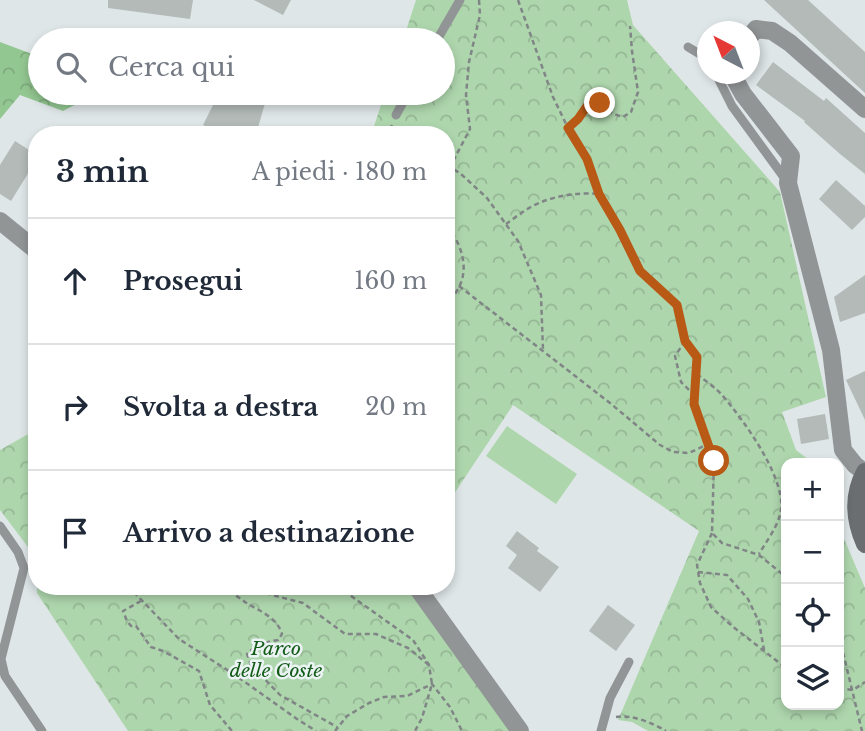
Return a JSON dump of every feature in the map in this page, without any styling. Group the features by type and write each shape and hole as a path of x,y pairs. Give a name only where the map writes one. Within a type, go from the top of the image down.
{"street":[{"path":"760,30 772,31 790,43 865,109"},
{"path":"738,84 791,156 788,183 831,350 843,450 855,465 865,472 856,498 857,525 865,544"},
{"path":"0,221 28,244"},
{"path":"422,595 520,731"}],"lane":[{"path":"444,28 460,0"},
{"path":"688,47 697,52"},
{"path":"721,84 732,106 788,183"},
{"path":"396,115 401,105"},
{"path":"0,526 18,552 24,568 1,659 5,676 42,731"},
{"path":"601,731 610,698 629,662"}],"path":[{"path":"455,154 470,129 466,96 480,15 479,0"},
{"path":"518,0 553,97 587,159 599,194 640,271 677,305 685,341 697,357 694,404 714,461 712,533 697,565 700,583 711,607 781,664"},
{"path":"568,128 578,119 597,92 600,103 612,114 622,117 631,113 638,92 630,26"},
{"path":"455,170 486,198 518,241 541,295 543,350"},
{"path":"506,224 530,207 556,198 580,193 599,194"},
{"path":"455,239 461,248 463,275 455,293"},
{"path":"459,286 660,445 673,452 689,453 708,443"},
{"path":"685,341 675,356 681,382 695,396"},
{"path":"697,374 721,393 751,432 775,477 780,495 780,514 759,555"},
{"path":"712,533 722,543 759,555 781,573"},
{"path":"698,572 727,575 748,599 759,622 764,650"},
{"path":"136,595 179,639 316,731"},
{"path":"237,595 264,612 281,628 282,634 278,640 252,648 247,654 251,665 280,695 336,729 347,716 369,703 384,697 407,696 432,684"},
{"path":"272,595 303,603 345,634 376,634 408,648 429,665"},
{"path":"350,595 413,640 429,665 432,684 422,718 415,731"},
{"path":"141,601 123,611 127,621 131,626 136,626 151,647 199,671 210,705 232,731"},
{"path":"842,647 862,731"},
{"path":"844,689 853,690 865,682"},
{"path":"432,684 450,707 462,731"},
{"path":"604,720 625,715 666,731"}],"green space":[{"path":"416,0 627,0 633,25 780,192 826,397 782,412 796,450 806,458 781,458 781,710 844,710 844,539 865,588 865,731 648,731 632,722 618,720 699,531 513,405 455,492 455,126 374,126 381,105 455,105 455,28 407,28"},
{"path":"0,42 28,52 28,98 20,95 0,119"},
{"path":"47,105 74,105 63,111"},
{"path":"507,426 577,474 556,504 486,456"},
{"path":"28,434 28,547 0,510 0,450"},
{"name":"Parco delle Coste","path":"38,595 412,595 514,731 128,731"}],"building":[{"path":"108,0 193,0 190,19 108,8"},
{"path":"254,0 291,0 283,15"},
{"path":"764,0 808,0 865,52 865,93"},
{"path":"773,62 824,101 826,98 865,133 865,174 805,121 756,85 760,84 760,80"},
{"path":"213,105 265,105 258,126 203,125"},
{"path":"15,141 28,149 28,174 11,201 0,194 0,165"},
{"path":"836,180 865,206 865,217 852,230 819,199"},
{"path":"865,275 865,313 840,322 834,297"},
{"path":"865,371 865,420 846,380"},
{"path":"825,414 829,439 801,444 797,419"},
{"path":"517,531 539,548 537,551 559,567 540,592 508,568 517,555 506,546"},
{"path":"608,605 635,625 616,651 589,631"}],"route":[{"path":"600,103 597,92 578,119 568,128 587,159 599,194 640,271 677,305 685,341 697,357 694,404 714,461"}]}
